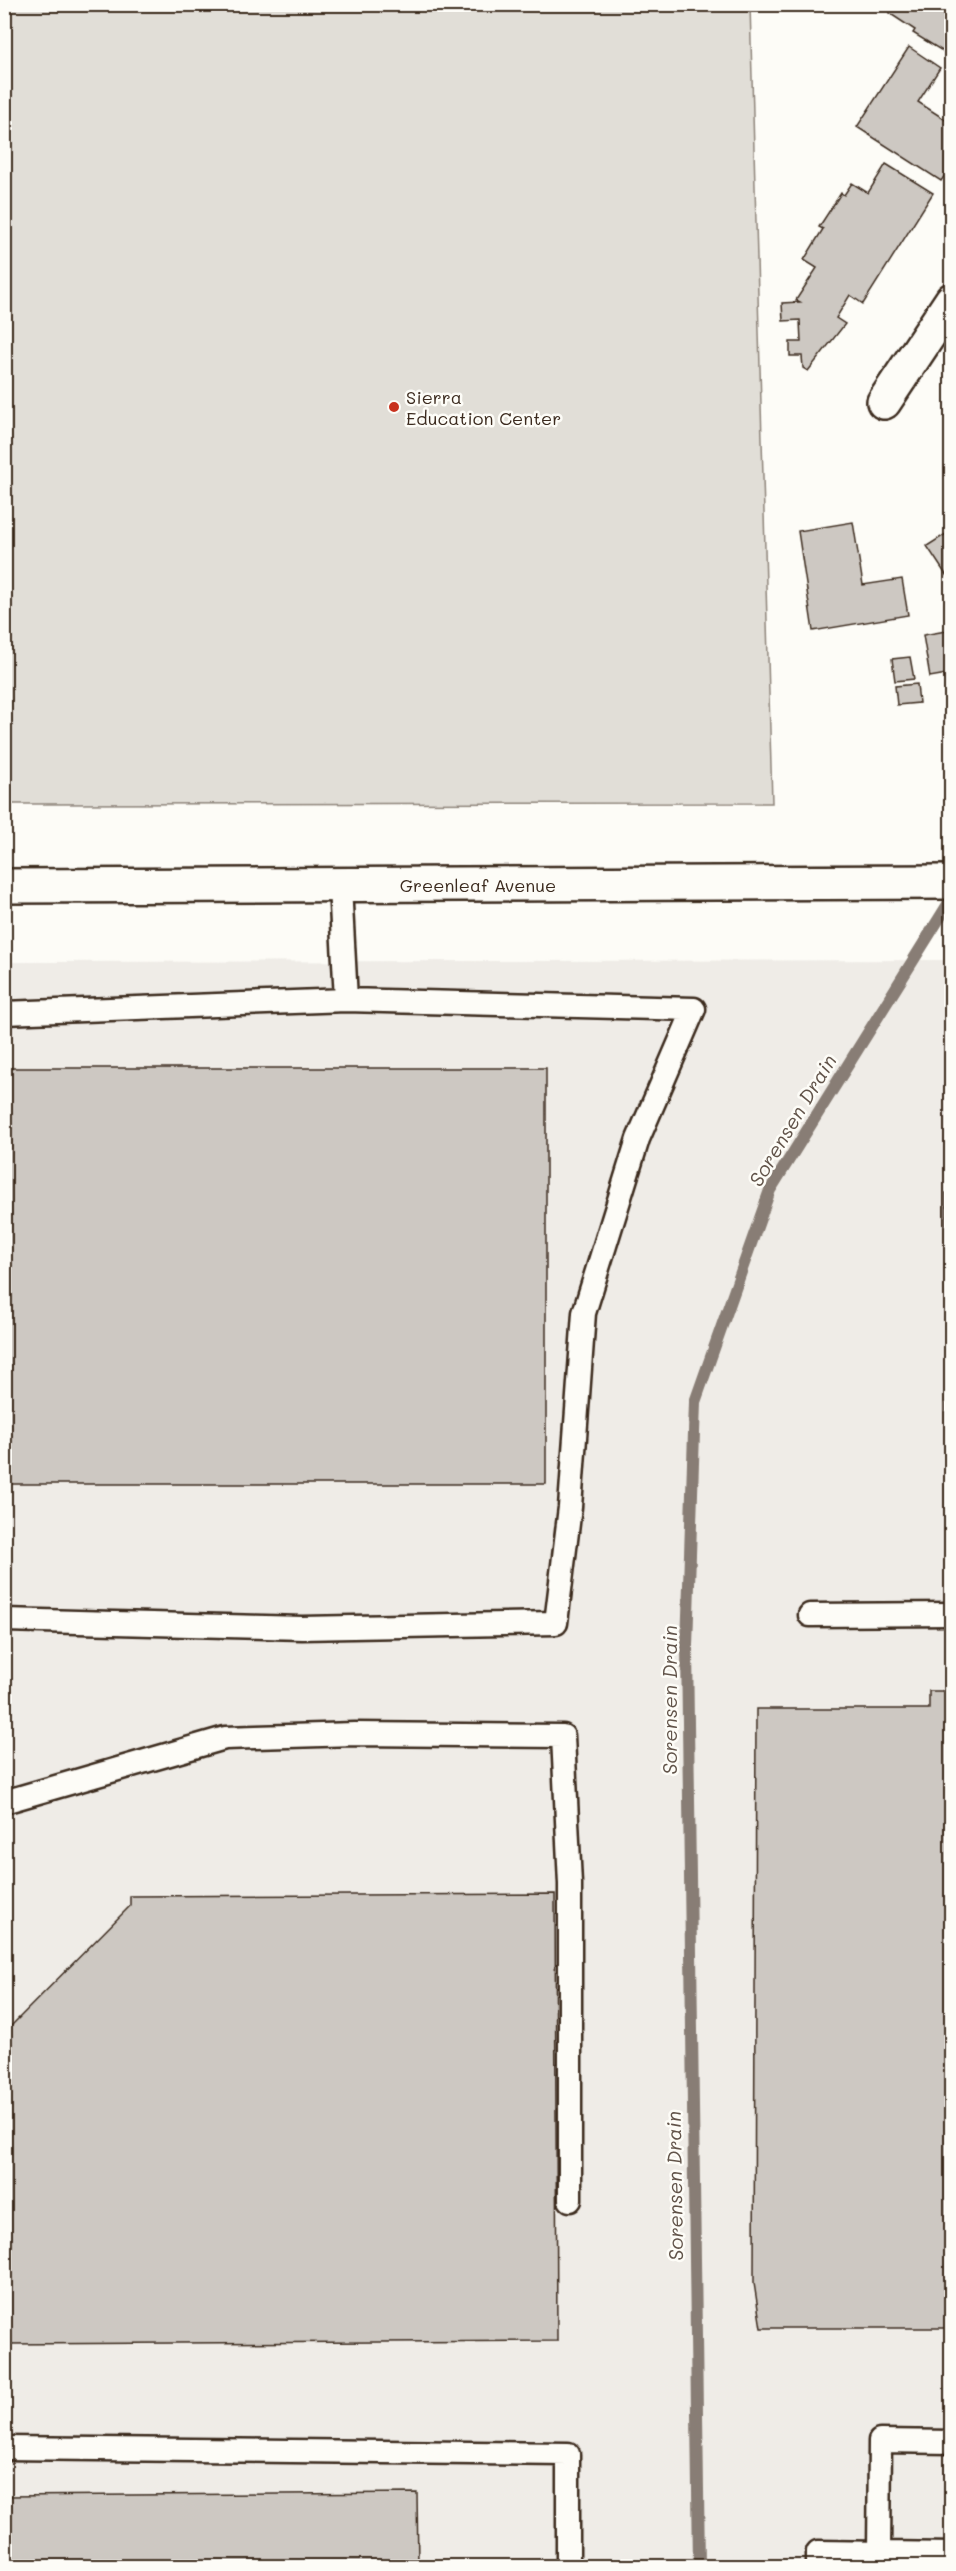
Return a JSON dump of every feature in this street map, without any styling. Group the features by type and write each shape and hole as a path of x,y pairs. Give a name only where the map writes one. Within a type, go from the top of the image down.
{"main road":[{"path":"884,402 951,300"},
{"name":"Greenleaf Avenue","path":"4,886 951,882"}],"lane":[{"path":"340,886 346,1000"},
{"path":"4,1013 346,1000 694,1009 638,1139 584,1313 570,1507 556,1623 302,1628 4,1620"},
{"path":"810,1615 951,1614"},
{"path":"4,1802 225,1738 355,1734 563,1736 570,1884 570,2200"},
{"path":"879,2553 880,2441 951,2442"},
{"path":"4,2448 568,2454 568,2566"},
{"path":"818,2566 818,2553 951,2554"}],"shaded area":[{"name":"Sierra Education Center","path":"4,5 750,5 772,803 5,804"},
{"path":"951,960 951,2566 5,2566 4,962"}],"building":[{"path":"894,4 952,4 952,57 913,33 915,30 889,13"},
{"path":"909,47 940,68 918,102 952,124 952,165 941,181 857,127"},
{"path":"886,164 933,193 863,304 850,295 836,318 845,324 808,371 803,368 802,356 790,356 790,342 801,342 800,320 783,321 782,303 800,302 796,300 817,268 804,260 823,229 819,227 841,193 844,195 852,183 868,193"},
{"path":"853,522 863,585 902,579 908,615 813,631 798,531"},
{"path":"952,530 952,584 927,546"},
{"path":"952,630 952,673 930,677 923,635"},
{"path":"910,657 914,679 895,681 892,659"},
{"path":"917,684 919,703 897,705 895,686"},
{"path":"4,1068 546,1068 546,1484 4,1484"},
{"path":"946,1193 952,1193 952,1552 946,1552"},
{"path":"929,1691 952,1691 952,2328 761,2328 754,2283 756,1709 929,1709"},
{"path":"555,1894 557,2341 4,2344 4,2033 130,1906 130,1896"},
{"path":"417,2493 418,2566 4,2566 4,2496"}],"waterway":[{"name":"Sorensen Drain","path":"699,2566 687,1646 695,1402 770,1190 952,898"}],"place":[{"name":"Sierra Education Center","path":"394,407"}]}
